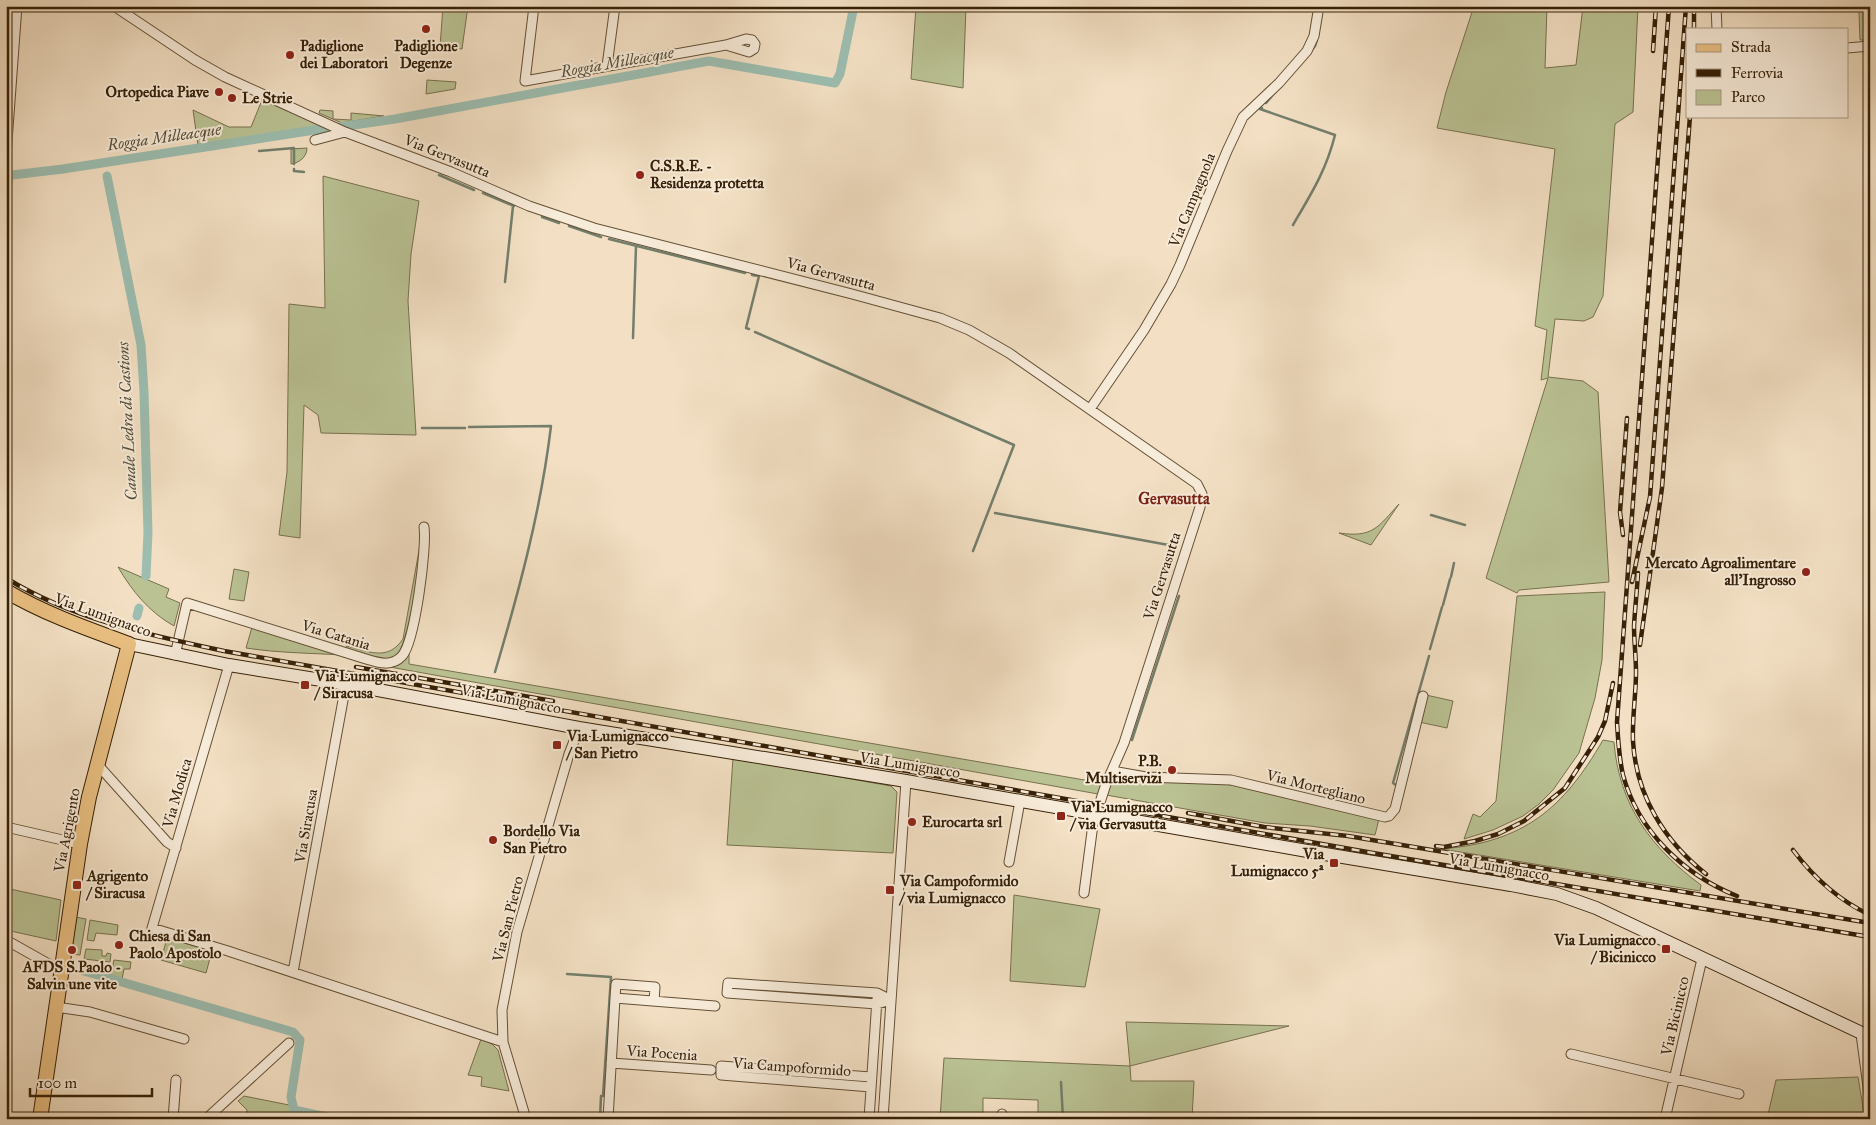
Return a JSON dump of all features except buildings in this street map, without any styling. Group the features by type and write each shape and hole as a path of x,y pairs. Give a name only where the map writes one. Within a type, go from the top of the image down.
{"main road":[{"name":"Via Lumignacco","path":"6,592 26,603 66,620 130,644 175,655 346,684 579,728 906,781 1557,894 1596,908 1865,1035"},
{"name":"Via Agrigento","path":"40,1119 80,844 98,765 130,644"}],"street":[{"path":"6,155 17,6"},
{"name":"Via Gervasutta","path":"114,6 212,70 342,130 452,172 566,220 949,321 974,332 1000,347 1188,477 1200,487 1202,494 1200,507 1124,743 1096,814"},
{"path":"534,6 525,81 726,45"},
{"path":"607,66 615,6"},
{"name":"Via Campagnola","path":"1090,409 1144,330 1171,284 1243,117 1279,83 1307,51 1314,36 1319,6"},
{"path":"1716,6 1717,28"},
{"path":"1848,48 1870,46"},
{"path":"316,140 342,130"},
{"name":"Via Catania","path":"175,655 187,602 380,663 396,661 404,654 410,638 422,573 426,537 424,527"},
{"name":"Via Modica","path":"229,665 152,928 293,972"},
{"name":"Via Siracusa","path":"293,972 346,684"},
{"name":"Via Mortegliano","path":"1112,771 1146,776 1231,780 1385,817 1389,816 1395,809 1423,696"},
{"name":"Via San Pietro","path":"526,1119 503,1042 502,1010 517,932 566,763 579,728"},
{"path":"98,765 167,842 176,848"},
{"path":"883,1119 906,781"},
{"path":"1009,862 1020,801"},
{"path":"1084,893 1096,814"},
{"path":"6,827 80,844"},
{"path":"6,940 61,971"},
{"name":"Via Bicinicco","path":"1666,1119 1702,959"},
{"path":"293,972 503,1042"},
{"path":"728,983 877,993 891,1000 876,1004 727,993 728,983"},
{"path":"608,1119 616,984 655,987 654,1001"},
{"name":"Via Campoformido","path":"869,1119 877,993"},
{"path":"615,998 715,1006"},
{"path":"56,1007 90,1012 184,1039"},
{"path":"1865,1035 1870,1102"},
{"path":"206,1119 289,1043"},
{"name":"Via Bicinicco","path":"1571,1054 1739,1094"},
{"name":"Via Pocenia","path":"611,1063 711,1070"},
{"name":"Via Campoformido","path":"871,1077 721,1066 720,1075 871,1087"},
{"path":"173,1119 176,1080"}],"green space":[{"path":"443,6 471,6 467,13 462,49 440,47"},
{"path":"916,6 966,6 963,88 911,79"},
{"path":"1474,6 1547,6 1545,68 1576,65 1583,6 1638,6 1633,112 1615,124 1603,296 1593,317 1584,321 1555,319 1548,377 1583,381 1598,392 1609,582 1519,590 1517,593 1486,578 1548,378 1541,380 1547,330 1535,326 1555,149 1437,128 1446,92"},
{"path":"1854,6 1870,6 1870,40 1860,40 1859,13"},
{"path":"427,80 456,82 455,89 426,94"},
{"path":"262,100 320,125 321,128 198,145 193,110 229,127 251,127"},
{"path":"320,110 333,111 333,119 351,120 351,113 384,116 342,123 319,113"},
{"path":"307,148 306,154 302,159 291,164 291,149"},
{"path":"323,176 419,201 411,254 408,301 416,435 321,433 318,415 304,405 300,538 279,535 287,472 289,304 325,308"},
{"path":"1399,504 1371,545 1339,533 1360,534 1374,529"},
{"path":"422,534 423,540 409,633 401,653 387,660 348,650 346,646 370,652 384,653 397,646 403,639"},
{"path":"118,567 169,589 166,597 180,603 174,626 149,608"},
{"path":"234,569 249,572 244,601 229,599"},
{"path":"1605,592 1602,660 1595,698 1579,753 1553,790 1523,816 1493,830 1464,839 1473,814 1480,817 1496,801 1517,596"},
{"path":"252,627 342,655 246,648"},
{"path":"409,647 409,664 1102,783 1098,794 373,664 389,665"},
{"path":"1426,695 1453,701 1447,728 1419,722"},
{"path":"1603,740 1614,742 1617,765 1623,786 1641,823 1667,856 1701,885 1700,891 1442,849 1496,839 1518,830 1538,818 1556,803 1572,785"},
{"path":"733,758 891,786 897,792 893,853 727,845"},
{"path":"1119,776 1222,783 1379,819 1375,835 1310,826 1265,823 1106,795 1110,784"},
{"path":"10,889 61,900 56,941 6,930 6,905"},
{"path":"1014,895 1100,909 1085,987 1010,981"},
{"path":"75,917 86,919 80,955 69,954"},
{"path":"90,920 118,925 117,935 96,933 94,941 87,940"},
{"path":"167,938 212,951 206,973 161,960"},
{"path":"86,949 102,950 102,956 106,956 107,953 111,954 110,962 84,959"},
{"path":"114,960 131,962 130,969 124,969 122,979 91,968 91,965 112,969"},
{"path":"1126,1022 1289,1026 1130,1066"},
{"path":"481,1039 492,1044 498,1050 509,1091 481,1086 482,1077 468,1075"},
{"path":"944,1058 1130,1066 1131,1081 1194,1081 1192,1119 1038,1119 1038,1100 983,1098 983,1119 940,1119"},
{"path":"1858,1077 1865,1119 1767,1119 1776,1080"},
{"path":"244,1096 289,1105 292,1112 326,1119 246,1119 247,1110 238,1101"}],"waterway":[{"name":"Roggia Milleacque","path":"326,129 395,119 709,61 835,83 840,74 854,6"},
{"path":"1301,64 1315,46 1317,40"},
{"path":"1266,103 1277,90"},
{"path":"1262,108 1260,109 1335,135 1323,171 1293,225"},
{"name":"Roggia Milleacque","path":"12,175 63,169 321,129"},
{"path":"259,151 294,148 294,164"},
{"path":"294,169 294,171 304,172"},
{"path":"439,175 474,190"},
{"name":"Canale Ledra di Castions","path":"107,176 141,345 148,533 146,576"},
{"path":"483,193 514,206"},
{"path":"505,282 513,206"},
{"path":"542,217 559,223"},
{"path":"569,226 601,237"},
{"path":"609,239 745,273"},
{"path":"633,338 636,246"},
{"path":"749,329 746,328 759,276 752,275"},
{"path":"755,332 1014,445 973,551"},
{"path":"469,427 551,426 547,457 528,550 495,672"},
{"path":"422,428 465,428"},
{"path":"995,513 1174,546"},
{"path":"1431,515 1465,525"},
{"path":"1451,577 1454,563"},
{"path":"1443,605 1450,579"},
{"path":"1132,740 1179,596"},
{"path":"1430,649 1442,607"},
{"name":"Canale Ledra di Castions","path":"137,616 139,608"},
{"path":"1397,786 1393,783 1429,656"},
{"name":"Canale Ledra di Castions","path":"84,971 293,1032 300,1040 291,1097 294,1110 336,1119"},
{"path":"567,974 611,977 600,1119"},
{"path":"1061,1082 1063,1119"}],"railway":[{"path":"1653,51 1656,6"},
{"path":"1669,6 1617,722 1618,742 1623,775 1630,795 1640,815 1652,832 1666,849 1699,876 1737,896"},
{"path":"1632,582 1650,497 1686,6"},
{"path":"1694,6 1694,28"},
{"path":"1640,645 1662,488 1690,118"},
{"path":"1623,535 1620,512 1627,418"},
{"path":"1638,573 1634,626 1636,672 1633,741 1635,761 1646,798 1665,832 1677,847 1706,874"},
{"path":"6,578 31,592 84,615 139,632 224,651 1373,853 1870,937"},
{"path":"356,667 553,701"},
{"path":"1436,846 1444,847 1498,834 1524,821 1565,788 1598,737 1605,721 1613,683"},
{"path":"1188,813 1264,827 1348,836 1870,923"},
{"path":"1793,850 1809,870 1827,887 1847,902 1870,915"}],"place":[{"name":"Padiglione Degenze","path":"426,29"},
{"name":"Padiglione dei Laboratori","path":"290,55"},
{"name":"Ortopedica Piave","path":"219,92"},
{"name":"Le Strie","path":"232,98"},
{"name":"C.S.R.E. - Residenza protetta","path":"640,175"},
{"name":"Mercato Agroalimentare all’Ingrosso","path":"1806,572"},
{"name":"Via Lumignacco / Siracusa","path":"305,685"},
{"name":"Via Lumignacco / San Pietro","path":"557,745"},
{"name":"P.B. Multiservizi","path":"1172,770"},
{"name":"Via Lumignacco / via Gervasutta","path":"1061,816"},
{"name":"Eurocarta srl","path":"912,822"},
{"name":"Bordello Via San Pietro","path":"493,840"},
{"name":"Via Lumignacco 5ª","path":"1334,863"},
{"name":"Agrigento / Siracusa","path":"77,885"},
{"name":"Via Campoformido / via Lumignacco","path":"890,890"},
{"name":"Chiesa di San Paolo Apostolo","path":"119,945"},
{"name":"Via Lumignacco / Bicinicco","path":"1666,949"},
{"name":"AFDS S.Paolo - Salvin une vite","path":"72,950"}],"district":[{"name":"Gervasutta","path":"1174,498"}]}
